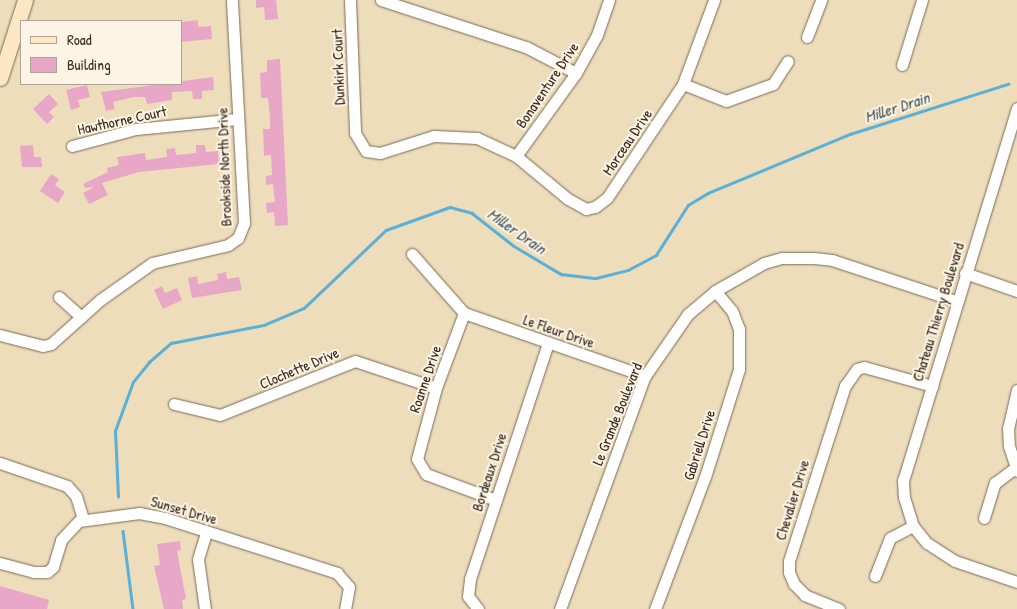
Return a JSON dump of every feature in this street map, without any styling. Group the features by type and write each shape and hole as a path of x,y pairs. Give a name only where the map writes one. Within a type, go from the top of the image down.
{"street":[{"path":"0,78 25,0"},
{"name":"Brookside North Drive","path":"0,335 42,346 58,340 81,317 152,263 228,244 238,238 244,223 232,0"},
{"name":"Dunkirk Court","path":"350,0 355,132 361,146 373,154 434,136 455,136 477,138 516,156"},
{"path":"381,0 526,47 576,73"},
{"name":"Bonaventure Drive","path":"516,156 576,73 597,35 610,0"},
{"name":"Morceau Drive","path":"516,156 574,203 586,209 595,208 607,198 643,147 683,84 714,0"},
{"path":"807,37 820,0"},
{"path":"902,65 922,0"},
{"path":"683,84 726,101 773,84 788,61"},
{"name":"Chateau Thierry Boulevard","path":"913,526 904,497 903,480 956,301 1017,108"},
{"name":"Hawthorne Court","path":"72,146 136,129 238,119"},
{"path":"412,254 464,313"},
{"name":"Le Grande Boulevard","path":"560,609 645,376 688,314 715,290 764,263 807,257 832,260 956,301"},
{"path":"965,273 1017,290"},
{"name":"Gabriell Drive","path":"654,609 705,477 739,369 739,330 732,311 715,290"},
{"path":"59,297 81,317"},
{"name":"Le Fleur Drive","path":"464,313 645,376"},
{"name":"Roanne Drive","path":"464,313 436,388 417,455 419,468 426,474 496,500"},
{"name":"Bordeaux Drive","path":"478,609 468,596 469,584 548,343"},
{"name":"Clochette Drive","path":"174,404 220,415 355,361 436,388"},
{"name":"Chevalier Drive","path":"839,609 815,601 798,590 791,579 789,561 840,397 857,369 872,368 932,386"},
{"path":"984,518 995,483 1016,470 1009,446 1008,428 1017,390"},
{"path":"0,463 67,486 76,496 83,519 61,540 53,567 47,572 33,572 0,564"},
{"name":"Sunset Drive","path":"83,519 139,513 337,573 349,587 345,609"},
{"path":"875,576 890,538 913,526 927,543 955,561 1017,582"},
{"path":"205,609 198,559 206,532"}],"building":[{"path":"256,0 276,0 278,19 265,20 264,7 256,8"},
{"path":"198,20 198,27 211,26 212,39 182,42 182,22"},
{"path":"280,59 288,225 275,226 274,212 267,213 266,203 275,202 273,184 266,185 266,176 272,175 271,155 264,156 263,129 270,129 270,117 268,98 261,98 260,73 267,72 267,60"},
{"path":"213,77 214,90 202,91 202,99 193,99 192,91 172,92 172,100 147,104 145,97 133,97 113,102 115,109 106,111 101,92 153,85 182,85 182,81"},
{"path":"87,85 90,97 78,100 80,107 71,110 66,90"},
{"path":"49,94 58,104 49,112 54,117 47,124 33,109"},
{"path":"33,145 34,157 41,157 42,167 22,167 20,146"},
{"path":"196,145 205,145 206,152 218,151 219,164 139,172 102,183 108,195 89,204 83,193 94,187 85,188 83,184 108,172 107,168 119,165 117,157 145,153 146,160 167,157 166,149 175,148 176,155 196,153"},
{"path":"51,174 59,179 55,185 65,192 58,203 40,191"},
{"path":"226,272 227,279 239,277 242,290 192,298 188,278 197,276 198,284 218,280 217,274"},
{"path":"162,286 165,293 177,288 182,300 163,309 154,290"},
{"path":"180,541 181,550 177,551 186,599 182,600 183,609 164,609 154,566 160,565 157,544"},
{"path":"0,586 49,600 47,609 0,609"}],"waterway":[{"name":"Miller Drain","path":"118,497 115,431 133,382 149,362 171,343 264,325 304,308 386,230 450,207 472,213 514,246 561,274 596,278 628,270 656,255 688,205 708,193 850,134 1008,84"},
{"name":"Miller Drain","path":"123,531 133,609"}]}
